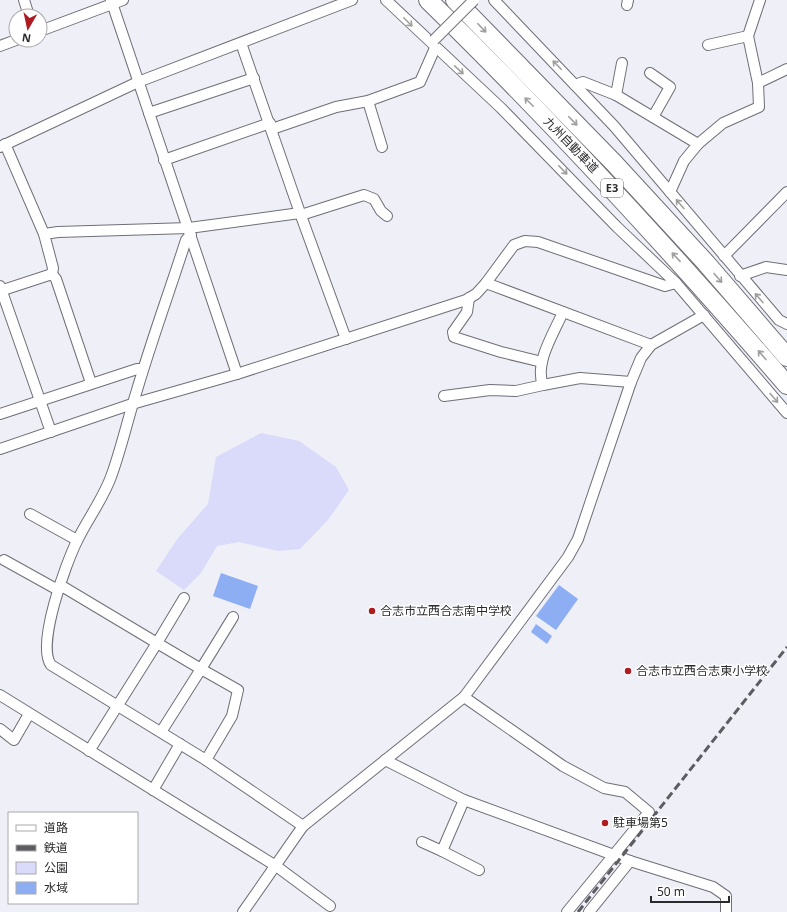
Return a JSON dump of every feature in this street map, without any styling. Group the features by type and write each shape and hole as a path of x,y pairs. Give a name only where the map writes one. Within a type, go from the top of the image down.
{"highway":[{"name":"九州自動車道","path":"428,0 594,168 694,276 787,385"},
{"name":"九州自動車道","path":"455,0 614,163 706,263 787,357"}],"street":[{"path":"48,27 111,2 123,0"},
{"path":"52,274 54,268 44,234 2,146 138,82 352,0"},
{"path":"386,0 501,108 617,227 676,283 787,413"},
{"path":"164,160 336,107 368,101 420,82 433,44 474,0"},
{"path":"494,0 614,126 740,276 779,320 787,324"},
{"path":"670,192 684,161 698,144 722,123 760,107 758,83 748,36 760,0"},
{"path":"111,2 237,374"},
{"path":"708,45 748,36"},
{"path":"241,42 300,214 346,339"},
{"path":"616,95 622,63"},
{"path":"758,83 787,69"},
{"path":"650,73 670,87 653,117"},
{"path":"149,113 254,78"},
{"path":"575,84 583,82 616,95 698,144"},
{"path":"368,101 382,148"},
{"path":"724,256 787,192"},
{"path":"44,234 58,232 190,232 300,214 364,195 374,199 381,211 387,216"},
{"path":"190,232 143,369 112,475 101,499 77,540 59,588 47,639 47,659 51,665 206,760 303,826"},
{"path":"0,449 132,404 237,374 469,298 486,283 514,245 525,241 538,242 665,286 676,283"},
{"path":"740,276 766,267 787,270"},
{"path":"50,432 0,289 52,274"},
{"path":"52,274 56,279 91,383"},
{"path":"486,283 651,345"},
{"path":"469,298 467,312 453,332 454,337 501,352 542,362"},
{"path":"543,386 540,378 542,362 563,312"},
{"path":"243,912 303,826 464,697 568,557 578,539 631,382 641,358 651,345 704,315"},
{"path":"0,414 137,368 143,369"},
{"path":"444,396 490,390 516,391 580,378 631,382"},
{"path":"30,514 77,540"},
{"path":"4,560 59,588 238,690 232,716 206,760"},
{"path":"88,751 157,644 184,598"},
{"path":"161,732 233,617"},
{"path":"0,695 88,751 276,866 330,906"},
{"path":"464,697 563,766 604,788 625,792 649,812 567,912"},
{"path":"0,729 14,740 29,714"},
{"path":"153,790 180,744"},
{"path":"385,760 464,800 630,861 713,887 726,896 726,912"},
{"path":"442,851 464,800"},
{"path":"422,842 479,870"},
{"path":"589,912 630,861"}],"green space":[{"path":"261,433 299,441 336,467 349,490 328,520 300,549 278,551 239,542 217,546 201,573 184,590 156,571 178,538 208,504 216,457"}],"water":[{"path":"221,573 258,586 250,609 213,596"},
{"path":"559,585 578,599 556,630 536,616"},
{"path":"536,624 552,636 547,644 531,632"}],"railway":[{"path":"578,912 787,647"}],"place":[{"name":"合志市立西合志南中学校","path":"372,611"},
{"name":"合志市立西合志東小学校","path":"628,671"},
{"name":"駐車場第5","path":"605,823"}]}
